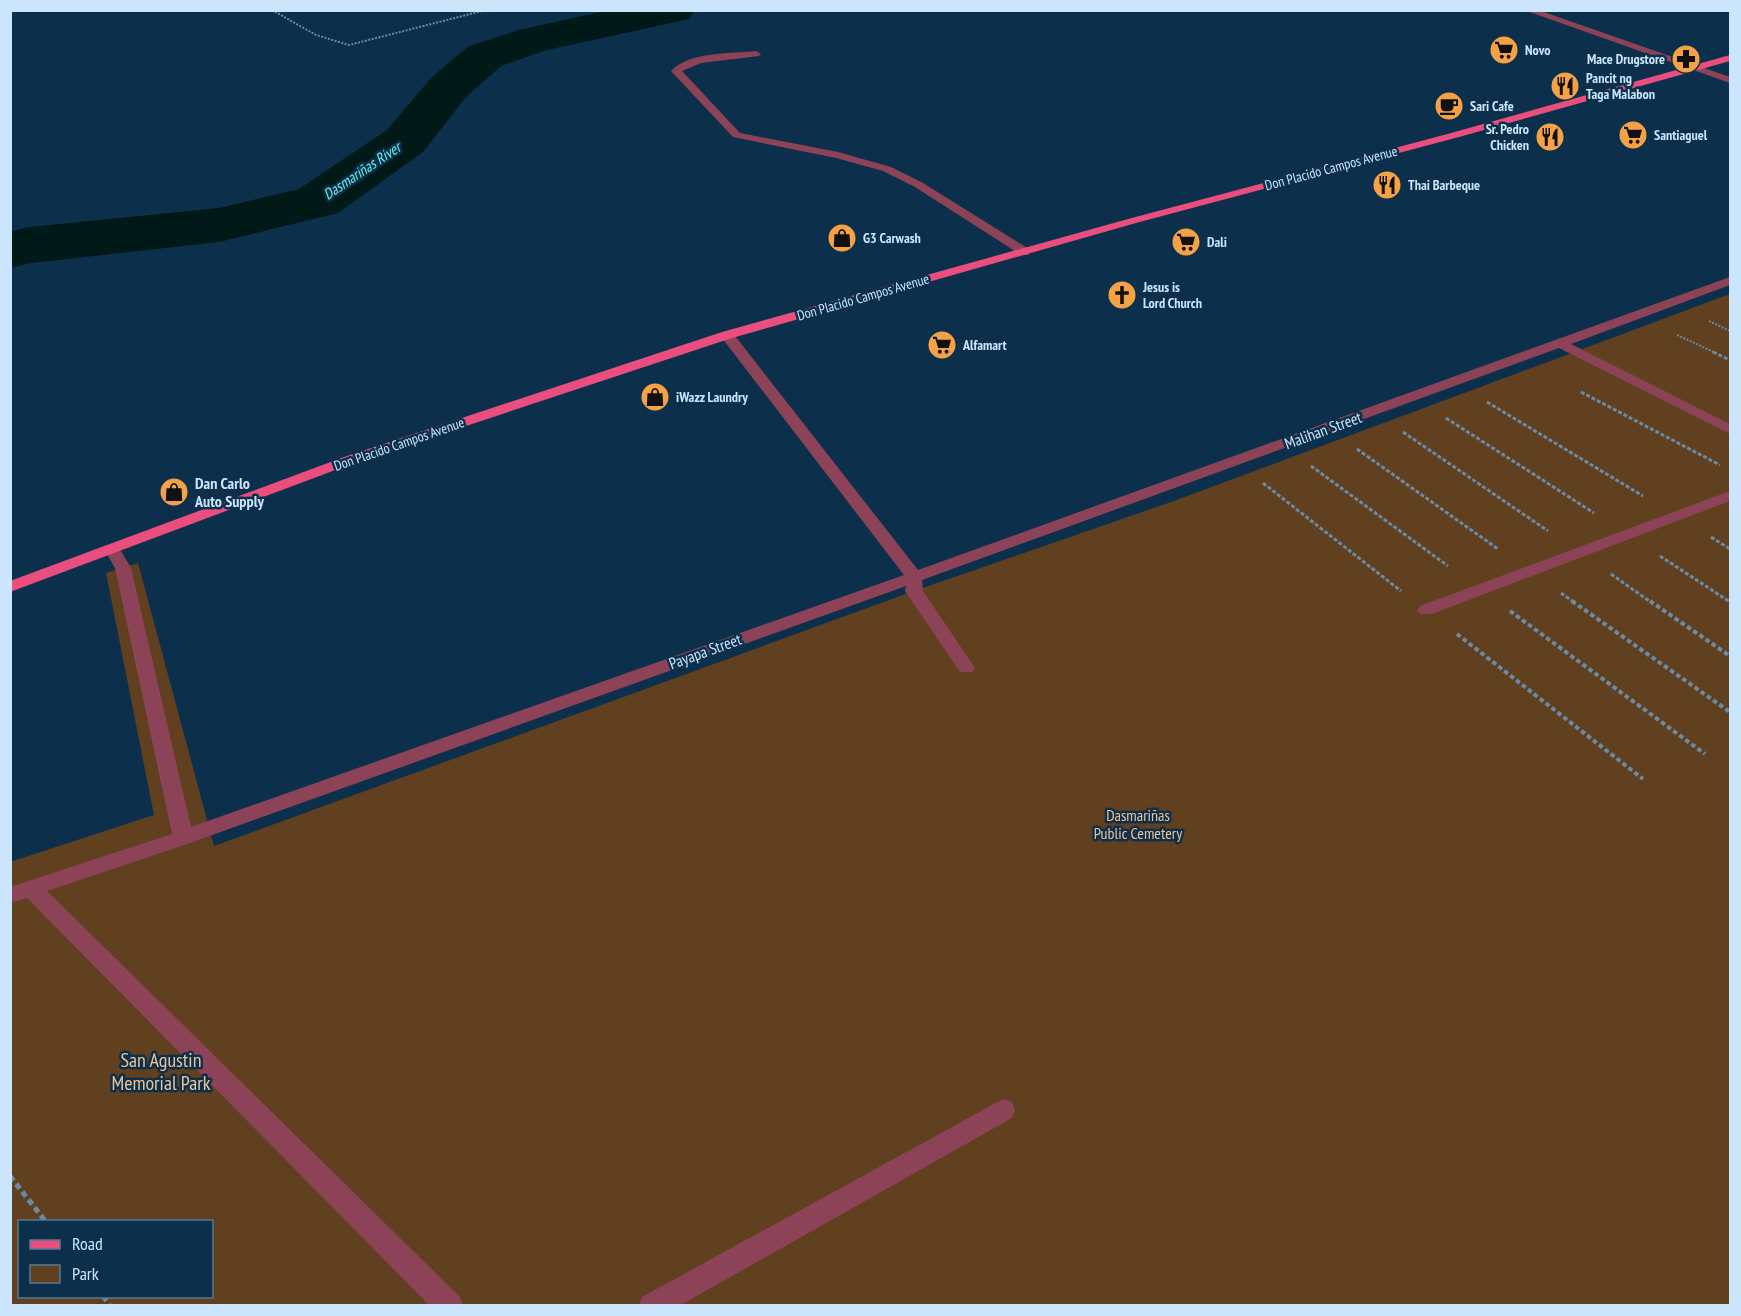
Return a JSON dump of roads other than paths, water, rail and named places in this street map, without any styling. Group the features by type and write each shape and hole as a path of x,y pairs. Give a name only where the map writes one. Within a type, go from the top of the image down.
{"main road":[{"name":"Don Placido Campos Avenue","path":"10,587 349,460 727,335 1731,58"}],"street":[{"path":"1528,10 1731,80"},
{"path":"756,54 696,62 680,66 676,70 737,135 838,155 887,170 919,185 1025,252"},
{"name":"Malihan Street","path":"914,576 1183,481 1558,342 1731,281"},
{"path":"727,335 914,576 914,591 966,668"},
{"path":"1558,342 1731,430"},
{"path":"1426,610 1731,496"},
{"path":"111,549 123,568 183,838"},
{"name":"Payapa Street","path":"21,892 183,838 914,576"},
{"path":"21,892 450,1305"},
{"path":"651,1305 1003,1110"}],"waterway":[{"name":"Dasmariñas River","path":"10,250 30,245 219,225 318,201 405,141 449,87 485,56 535,39 674,10"}],"place":[{"name":"Novo","path":"1504,50"},
{"name":"Mace Drugstore","path":"1686,59"},
{"name":"Pancit ng Taga Malabon","path":"1565,86"},
{"name":"Sari Cafe","path":"1449,106"},
{"name":"Santiaguel","path":"1633,135"},
{"name":"Sr. Pedro Chicken","path":"1550,137"},
{"name":"Thai Barbeque","path":"1387,185"},
{"name":"G3 Carwash","path":"842,238"},
{"name":"Dali","path":"1186,242"},
{"name":"Jesus is Lord Church","path":"1122,295"},
{"name":"Alfamart","path":"942,345"},
{"name":"iWazz Laundry","path":"655,397"},
{"name":"Dan Carlo Auto Supply","path":"174,492"}],"park label":[{"name":"Dasmariñas Public Cemetery","path":"1138,824"},
{"name":"San Agustin Memorial Park","path":"161,1072"}]}
